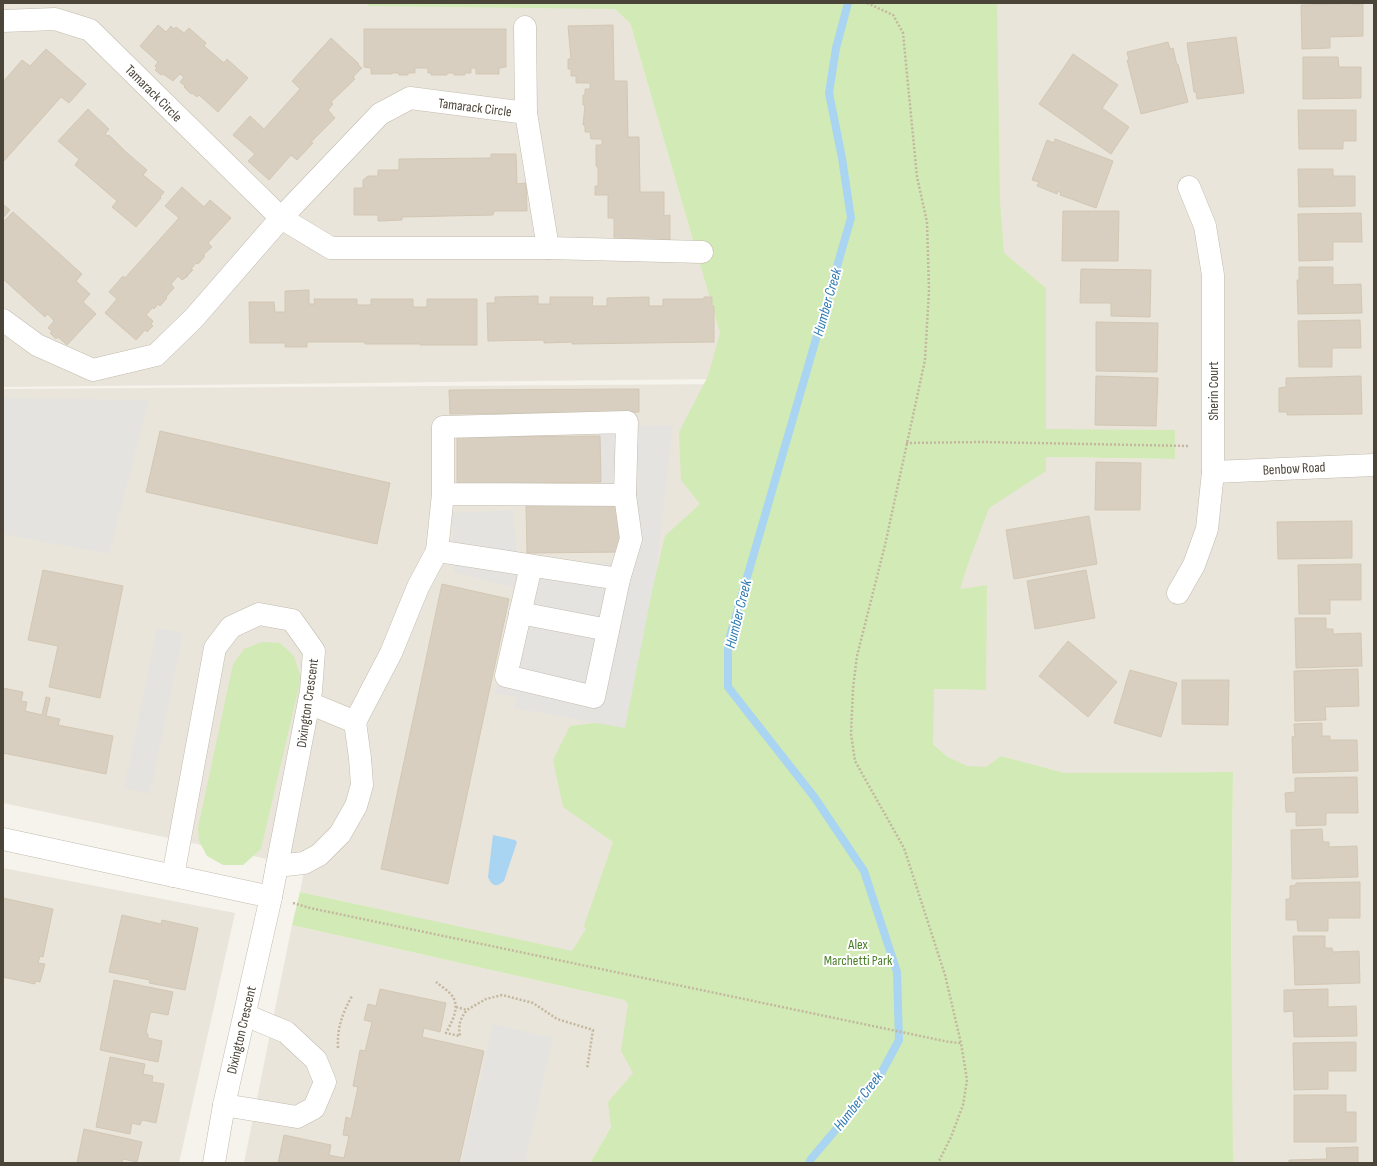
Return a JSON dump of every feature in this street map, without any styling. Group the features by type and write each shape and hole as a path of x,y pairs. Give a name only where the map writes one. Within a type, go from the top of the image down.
{"street":[{"name":"Tamarack Circle","path":"3,22 54,19 90,30 280,218 331,248 548,248 702,252"},
{"name":"Tamarack Circle","path":"525,27 526,113 548,248"},
{"name":"Tamarack Circle","path":"3,320 37,345 93,370 156,354 194,318 280,218 380,114 410,98 526,113"},
{"name":"Sherin Court","path":"1178,593 1194,565 1207,529 1214,447 1213,275 1205,226 1189,187"},
{"path":"278,866 304,863 319,855 340,834 356,806 362,785 355,722 390,653 418,587 437,551 443,494 443,427 627,422 625,495 631,539 619,579 594,697 506,676 531,566"},
{"name":"Benbow Road","path":"1213,472 1374,464"},
{"path":"443,494 625,495"},
{"path":"437,551 619,579"},
{"path":"520,613 608,630"},
{"name":"Dixington Crescent","path":"173,876 215,648 231,627 259,614 292,620 314,651 311,691 278,866 224,1105 214,1163"},
{"path":"309,703 355,722"},
{"path":"3,839 271,897"},
{"path":"224,1105 297,1117 314,1108 325,1082 316,1060 286,1032 245,1015"}],"path":[{"path":"867,3 894,15 903,33 917,177 927,222 929,290 925,360 885,545 857,656 853,688 851,734 854,761 904,848 946,976 961,1043 967,1080 963,1105 951,1137 938,1163"},
{"path":"906,443 982,442 1214,447"},
{"path":"271,897 310,908 949,1042 961,1043"},
{"path":"436,982 453,997 456,1007 446,1033 460,1036 459,1028 461,1018 467,1010 486,999 502,995 533,1003 557,1019 593,1030 587,1069"},
{"path":"338,1053 337,1038 342,1014 352,996"},
{"path":"456,1007 467,1010"}],"shaded area":[{"path":"624,3 723,342 718,379 3,387 3,4"},
{"path":"997,3 1374,3 1374,1163 1229,1163 1233,772 1065,773 1001,756 986,768 958,766 907,720 926,689 985,690 987,585 957,590 989,456 1174,459 990,428"},
{"path":"735,384 684,775 572,952 300,892 305,867 3,803 3,389"},
{"path":"3,398 149,400 109,554 3,534"},
{"path":"673,425 657,566 625,728 514,708 516,697 495,694 516,588 454,572 452,513 513,510 518,563 623,562 623,484 601,483 598,426"},
{"path":"157,628 183,633 150,794 124,788"},
{"path":"3,868 235,913 179,1163 3,1163"},
{"path":"292,925 624,1000 664,1035 590,1163 244,1163"},
{"path":"493,1024 553,1038 525,1163 461,1163"}],"green space":[{"name":"Alex Marchetti Park","path":"369,3 997,3 1000,201 1004,253 1046,288 1046,429 1175,430 1175,459 1046,457 1046,471 989,508 960,589 987,585 986,690 934,689 933,744 948,757 967,766 986,767 1001,756 1065,773 1233,772 1231,953 1233,1163 590,1163 611,1127 608,1102 633,1073 621,1051 628,1004 624,1000 292,925 300,892 572,951 586,929 584,926 613,842 563,807 553,760 570,726 621,720 665,536 700,504 681,480 679,432 708,376 720,333 630,23 615,9 368,6"},
{"path":"262,642 280,643 294,656 301,678 261,849 243,865 223,865 207,856 199,841 198,828 233,664 244,649"}],"water":[{"path":"493,835 515,840 517,842 504,881 499,885 494,885 488,877"}],"building":[{"path":"1346,3 1347,5 1363,4 1363,36 1330,37 1330,48 1302,49 1301,5"},
{"path":"158,25 166,32 171,26 174,29 176,27 184,33 189,28 206,43 204,46 224,63 227,59 248,78 218,112 199,95 197,97 192,93 191,94 184,87 185,86 180,82 184,77 180,74 173,81 155,70 157,68 155,66 158,62 140,46"},
{"path":"613,25 614,81 627,81 628,137 639,137 640,192 664,192 664,216 670,215 670,240 614,241 614,218 608,218 608,195 595,195 595,186 598,186 596,145 602,145 602,139 591,139 590,132 585,132 585,125 583,125 585,105 583,105 583,95 585,95 585,89 590,89 590,83 576,83 576,76 571,76 571,69 568,69 568,59 571,59 568,26"},
{"path":"364,29 506,29 506,67 499,68 499,74 476,74 476,68 471,68 471,73 464,73 465,75 454,75 454,73 447,73 447,75 431,75 432,73 428,73 428,68 415,68 415,73 408,73 408,75 399,75 399,73 371,74 371,68 364,67"},
{"path":"1236,37 1244,93 1197,99 1196,92 1194,92 1187,43"},
{"path":"331,38 362,68 353,77 355,79 331,102 333,104 328,110 335,118 311,142 313,143 297,160 291,155 269,180 248,161 255,154 233,135 250,116 264,129 300,89 292,81"},
{"path":"1168,42 1170,49 1173,48 1188,102 1141,114 1127,60 1129,60 1127,52"},
{"path":"46,49 86,84 69,103 61,97 3,162 3,82 22,60 30,66"},
{"path":"1073,54 1118,85 1102,108 1129,127 1111,154 1039,104"},
{"path":"1303,57 1338,57 1339,67 1361,67 1361,98 1303,99"},
{"path":"88,109 109,129 105,134 108,136 109,135 147,170 143,175 164,192 160,197 161,198 136,227 112,207 117,201 75,165 79,159 58,141"},
{"path":"1298,110 1356,110 1356,141 1343,141 1343,149 1299,149"},
{"path":"1055,139 1113,161 1096,208 1060,195 1061,193 1058,191 1057,194 1037,186 1039,182 1032,180 1047,140 1054,143"},
{"path":"491,154 516,154 517,184 526,183 527,211 494,211 493,215 402,217 402,220 381,221 378,221 378,215 354,215 354,188 363,188 363,180 368,176 378,176 378,170 399,170 399,159 491,158"},
{"path":"1298,169 1333,169 1333,176 1355,176 1355,206 1299,207"},
{"path":"182,187 204,207 210,200 231,218 208,243 212,247 203,255 205,256 198,264 196,263 191,269 193,270 188,275 186,274 188,276 182,280 178,276 171,284 174,288 166,297 167,298 160,306 158,304 154,309 153,307 146,315 153,321 151,324 153,326 147,332 145,330 136,340 105,313 117,299 109,292 123,276 125,278 179,218 165,206"},
{"path":"3,204 10,210 3,218"},
{"path":"1063,211 1119,211 1118,261 1062,261"},
{"path":"13,212 82,274 76,281 90,294 83,302 96,314 67,345 58,337 56,339 50,333 52,331 48,328 54,321 50,316 47,314 45,317 3,279 3,222"},
{"path":"1361,213 1362,242 1333,242 1333,260 1299,261 1298,214"},
{"path":"1299,267 1333,267 1333,285 1361,284 1362,313 1298,314 1297,280 1299,280"},
{"path":"1081,269 1151,270 1150,317 1111,316 1111,303 1080,303"},
{"path":"309,290 309,304 315,304 314,299 357,299 357,305 371,305 371,299 413,299 413,307 427,307 427,299 477,299 477,345 307,342 307,347 285,347 285,343 250,343 249,302 274,302 275,312 285,312 285,291"},
{"path":"538,296 538,304 550,304 550,297 593,297 592,306 607,306 607,298 649,297 649,306 663,306 663,299 704,299 704,297 712,297 712,306 714,306 714,342 572,344 572,342 544,343 544,340 488,341 487,303 495,303 495,297"},
{"path":"1360,320 1361,348 1332,348 1332,367 1299,367 1298,321"},
{"path":"1096,322 1158,323 1157,372 1096,371"},
{"path":"1096,376 1158,378 1156,426 1095,425"},
{"path":"1361,376 1362,414 1287,415 1287,412 1279,412 1279,388 1286,387 1286,378"},
{"path":"639,389 639,412 450,414 449,390"},
{"path":"160,431 390,483 377,544 146,492"},
{"path":"600,436 601,482 457,484 457,437"},
{"path":"1096,462 1141,463 1140,510 1095,510"},
{"path":"622,505 623,552 527,553 526,506"},
{"path":"1089,516 1097,564 1014,579 1006,530"},
{"path":"1352,521 1352,558 1278,559 1277,522"},
{"path":"1361,564 1361,600 1330,600 1330,614 1299,614 1298,565"},
{"path":"43,570 123,586 100,698 49,687 58,646 28,640"},
{"path":"1086,570 1095,618 1035,629 1027,581"},
{"path":"442,584 509,599 448,884 381,869"},
{"path":"1295,618 1326,618 1326,629 1333,629 1333,634 1361,633 1362,666 1296,668"},
{"path":"1068,641 1117,682 1088,717 1039,676"},
{"path":"1358,669 1359,706 1325,707 1326,720 1295,721 1294,671"},
{"path":"1130,670 1177,683 1161,737 1114,723"},
{"path":"1182,680 1229,680 1228,725 1182,724"},
{"path":"3,688 23,692 21,701 27,702 25,711 42,715 46,697 50,698 46,716 60,719 58,725 113,736 106,774 3,753"},
{"path":"1322,723 1322,736 1330,736 1330,740 1357,740 1358,771 1293,773 1292,737 1295,736 1294,724"},
{"path":"1357,777 1358,813 1326,813 1326,825 1296,826 1296,812 1286,812 1285,793 1295,792 1295,778"},
{"path":"1322,829 1323,842 1329,842 1329,847 1357,846 1358,877 1292,879 1291,830"},
{"path":"1360,882 1360,918 1328,918 1328,931 1298,931 1297,920 1286,920 1286,899 1290,899 1290,886 1296,885 1296,883"},
{"path":"3,898 53,909 43,957 40,956 38,963 45,964 40,982 35,981 35,984 3,977"},
{"path":"122,915 161,924 162,920 198,928 185,990 149,983 150,980 109,972"},
{"path":"1293,936 1325,936 1325,948 1332,948 1333,952 1359,951 1360,983 1295,985"},
{"path":"114,980 173,992 168,1015 152,1012 150,1014 146,1033 148,1034 148,1038 162,1041 158,1062 100,1050"},
{"path":"380,989 446,1003 440,1032 424,1028 422,1037 484,1051 459,1163 278,1163 284,1135 331,1145 329,1155 344,1158 349,1136 343,1135 346,1117 351,1119 358,1087 353,1086 360,1050 365,1051 372,1022 364,1020 368,1004 376,1006"},
{"path":"1328,989 1328,1007 1356,1006 1357,1036 1294,1037 1293,1011 1284,1012 1284,990"},
{"path":"1356,1042 1356,1071 1328,1071 1328,1089 1294,1090 1293,1043"},
{"path":"110,1057 145,1064 143,1074 153,1076 152,1082 164,1084 156,1123 142,1120 140,1125 132,1123 130,1134 96,1127"},
{"path":"1294,1095 1346,1095 1346,1112 1356,1112 1356,1142 1294,1142"},
{"path":"84,1129 142,1142 137,1162 123,1159 122,1163 77,1163"},
{"path":"1358,1147 1358,1163 1289,1163 1289,1160 1327,1159 1326,1148"}],"waterway":[{"name":"Humber Creek","path":"809,1163 877,1081 899,1040 897,972 864,871 815,798 728,687 728,643 851,218 842,158 829,93 836,48 848,3"}]}
